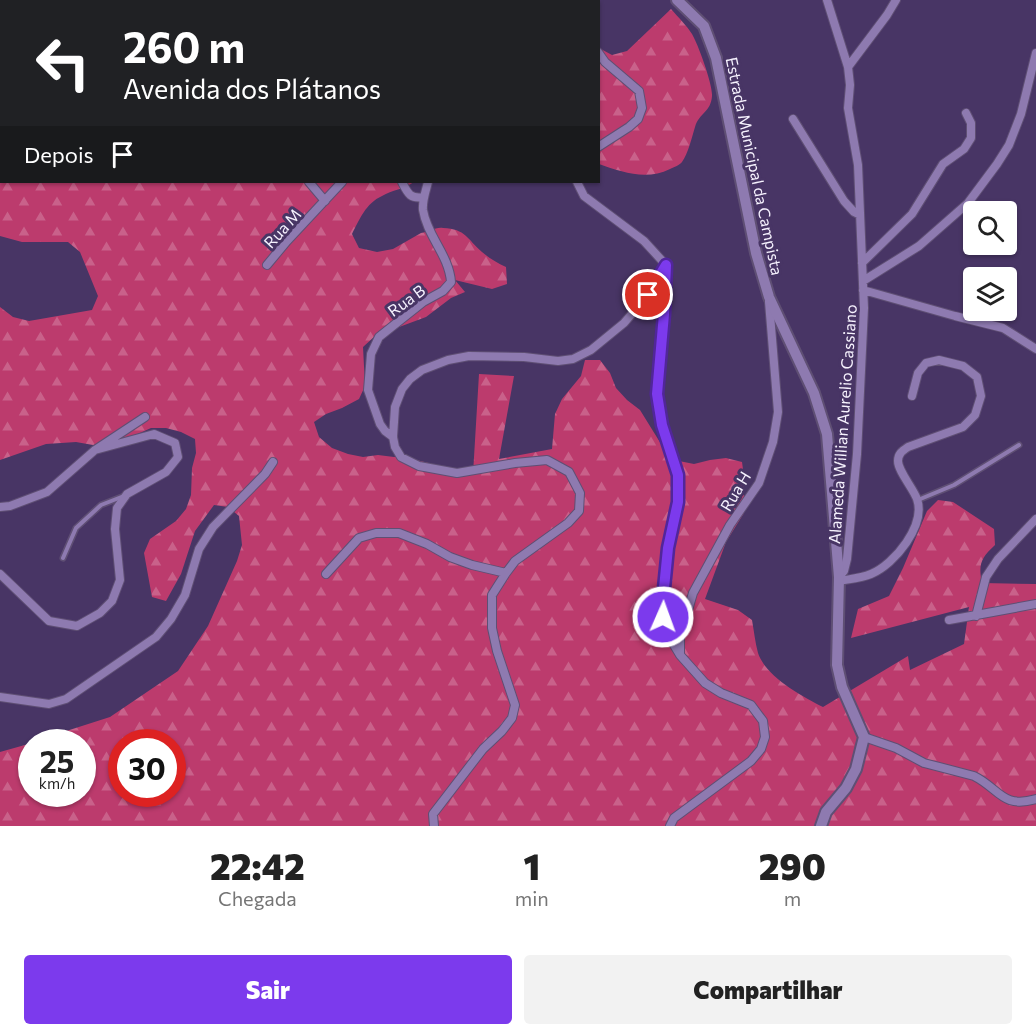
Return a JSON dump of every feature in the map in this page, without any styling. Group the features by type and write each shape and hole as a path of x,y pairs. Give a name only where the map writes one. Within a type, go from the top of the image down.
{"main road":[{"name":"Estrada Municipal da Campista","path":"677,0 704,26 716,58 756,253 769,297 814,393 826,434 839,579 837,665 842,687 864,737"},
{"path":"822,826 826,812 846,788 856,769 864,737"}],"street":[{"name":"Alameda Willian Aurelio Cassiano","path":"827,0 848,67 850,85 848,108 858,165 864,308 857,454 847,559 839,579"},
{"path":"848,67 896,0"},
{"path":"863,285 919,246 968,203 1009,145 1022,114 1036,53"},
{"path":"600,55 605,62 639,91 642,108 638,119 600,146"},
{"path":"862,263 912,214 943,164 964,148 971,138 971,123 966,113"},
{"path":"793,119 844,201 860,215"},
{"path":"310,183 325,201"},
{"name":"Rua M","path":"267,265 341,183"},
{"path":"402,183 411,196 417,198 424,196"},
{"name":"Rua B","path":"393,437 380,424 368,390 371,354 379,337 423,302 444,291 451,282 450,270 428,228 423,208 428,183"},
{"path":"578,183 584,196 644,241 666,265 657,394 662,425 678,475 678,502 668,548 664,588 663,617 668,635 680,655 705,683 721,693 751,705 763,721 765,737 751,761 674,818 670,826"},
{"path":"434,826 433,814 483,749 512,718 515,705 492,628 492,595 515,561 568,523 579,511 580,493 569,472 547,460 457,473 419,466 401,457 395,447 393,437 395,407 402,389 422,370 448,360 469,356 535,357 558,361 573,359 591,350 624,323 648,295 666,265"},
{"path":"863,285 954,316 1003,328 1036,349"},
{"name":"Rua H","path":"680,655 680,637 693,593 730,525 759,483 773,442 778,412 769,297"},
{"path":"839,579 872,574 900,551 915,529 918,512 918,501 909,482 899,470 897,460 900,452 963,427 975,415 981,396 977,377 963,366 939,360 926,363 918,373 912,396"},
{"path":"0,507 10,506 47,492 95,450 145,417"},
{"path":"0,574 49,621 77,626 100,613 112,602 120,580 115,529 117,508 128,494 166,471 178,457 176,443 154,434 95,450"},
{"path":"0,697 49,704 66,699 156,637 171,619 185,595 199,549 213,527 265,474 273,462"},
{"path":"976,616 986,577 998,559 1036,519"},
{"path":"326,573 359,538 376,533 399,532 450,557 506,573"},
{"path":"949,620 1036,604"},
{"path":"864,737 896,748 924,763 974,776 1014,802 1036,798"}],"lane":[{"path":"918,501 954,485 1019,445"},
{"path":"63,558 76,528 101,505 128,494"}],"green space":[{"path":"671,9 695,39 708,74 712,91 711,101 697,122 686,155 677,166 661,173 634,174 600,164 600,49 612,55 627,51"},
{"path":"0,183 412,183 376,199 367,207 352,234 359,248 377,252 393,249 421,233 437,228 457,230 485,254 506,267 507,284 492,289 455,280 465,292 451,298 426,317 375,336 363,347 365,386 359,399 314,422 319,437 332,448 348,454 363,457 400,456 473,474 479,374 514,376 499,459 552,449 555,414 562,399 581,376 585,360 600,360 610,373 616,388 640,410 666,452 679,461 694,464 726,458 742,462 744,513 726,542 705,599 738,610 752,620 758,653 762,662 786,685 823,707 908,656 910,670 964,644 969,607 851,638 858,609 889,596 927,511 938,500 953,502 994,529 995,545 986,554 981,566 982,583 1036,584 1036,826 0,826 0,752 18,747 18,807 96,807 96,729 73,729 110,717 178,671 208,626 242,545 239,516 228,507 214,505 195,531 181,574 166,601 152,597 144,553 150,539 176,521 186,509 191,495 192,468 196,453 195,439 181,432 166,428 151,428 122,441 93,445 76,442 46,444 0,460 0,307 13,317 29,321 92,310 98,296 80,252 68,242 22,242 0,236"}],"route":[{"path":"648,295 666,265 657,394 662,425 678,475 678,502 668,548 663,617"}]}
